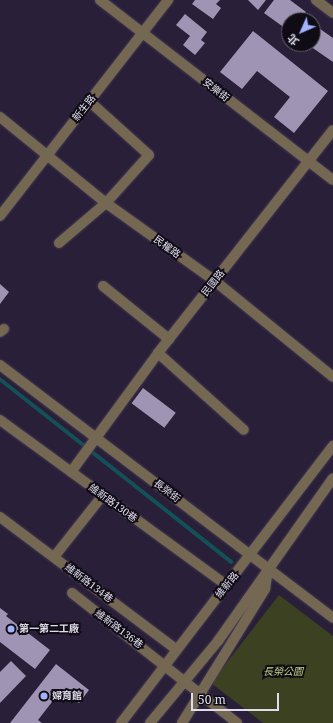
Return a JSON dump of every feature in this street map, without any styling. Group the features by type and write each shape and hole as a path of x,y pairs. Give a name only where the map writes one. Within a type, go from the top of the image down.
{"street":[{"name":"安樂街","path":"100,0 333,180"},
{"name":"新生路","path":"0,216 168,0"},
{"path":"316,0 333,13"},
{"path":"59,243 106,203 149,155 89,101"},
{"name":"民權路","path":"0,117 48,154 106,203 215,281 333,377"},
{"name":"民國路","path":"72,472 158,353 333,130"},
{"path":"103,286 169,339"},
{"path":"158,353 244,430"},
{"name":"長榮街","path":"0,365 269,566 333,618"},
{"name":"維新路130巷","path":"0,420 226,585"},
{"name":"維新路","path":"121,723 226,585 253,554 333,446"},
{"path":"150,723 218,641 269,566 333,478"},
{"path":"54,557 102,495"},
{"name":"維新路134巷","path":"0,517 177,650"},
{"path":"182,723 265,589 269,566"},
{"name":"維新路136巷","path":"72,593 166,664 236,723"}],"green space":[{"name":"長榮公園","path":"279,595 333,636 333,723 263,723 211,683"}],"building":[{"path":"195,0 220,0 216,4 221,8 213,19 192,4"},
{"path":"248,0 266,0 258,10"},
{"path":"274,0 290,0 306,12 281,12 281,25 264,13"},
{"path":"185,14 207,32 201,40 205,43 195,55 183,45 190,36 176,25"},
{"path":"321,30 333,38 333,62 319,52 321,52"},
{"path":"253,31 328,91 294,133 274,117 290,97 257,71 242,89 220,72"},
{"path":"0,284 9,292 0,304"},
{"path":"143,388 176,413 164,428 132,403"},
{"name":"第一第二工廠","path":"0,608 8,614 6,616 50,650 35,669 0,642"},
{"path":"11,661 26,676 0,703 0,672"},
{"name":"婦育館","path":"56,664 89,690 79,703 62,689 38,720 42,723 10,723"}],"waterway":[{"path":"0,379 232,562"}],"place":[{"name":"第一第二工廠","path":"11,629"},
{"name":"婦育館","path":"44,696"}]}
